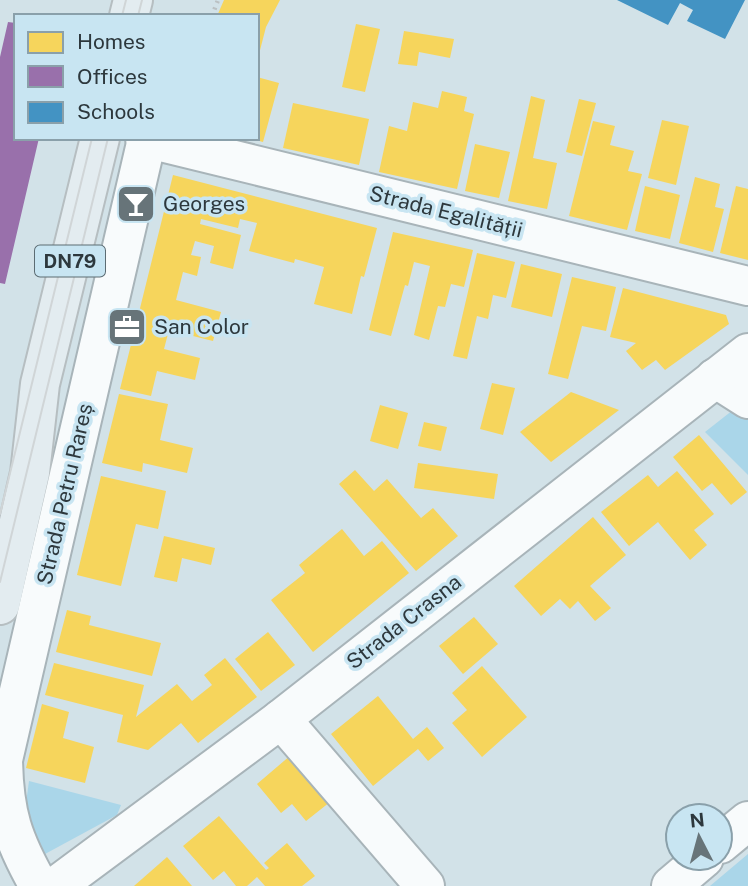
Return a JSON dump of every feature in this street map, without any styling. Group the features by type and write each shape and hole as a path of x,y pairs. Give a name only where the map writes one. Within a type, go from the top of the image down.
{"main road":[{"name":"Strada Petru Rareș","path":"0,605 25,499 40,384 100,140"},
{"name":"Strada Petru Rareș","path":"0,494 21,430 40,384"}],"street":[{"name":"Strada Petru Rareș","path":"39,886 9,861 10,825 4,794 3,760 146,140"},
{"name":"Strada Egalității","path":"150,140 748,286"},
{"name":"Strada Crasna","path":"56,886 281,719 748,353"},
{"path":"715,378 748,398"},
{"path":"281,719 425,886"},
{"path":"734,832 748,821"},
{"path":"671,886 688,872"}],"shaded area":[{"path":"733,410 748,420 748,475 705,432"},
{"path":"29,781 121,805 117,815 45,854 25,810"},
{"path":"748,854 748,886 710,886 727,872 734,872 734,866"}],"building: Homes":[{"path":"224,0 280,0 266,27 259,54 259,14 218,14"},
{"path":"356,24 380,29 365,92 342,87"},
{"path":"404,31 454,39 450,58 419,52 417,66 398,64"},
{"path":"259,78 279,83 263,142 256,140 259,140"},
{"path":"442,91 467,97 464,111 474,114 457,189 379,172 389,126 407,131 413,102 438,108"},
{"path":"531,96 545,100 533,158 557,163 547,209 508,201"},
{"path":"579,99 596,103 582,156 566,152"},
{"path":"293,103 369,119 359,165 283,148"},
{"path":"662,120 689,126 676,185 648,178"},
{"path":"593,121 615,126 610,145 634,151 628,171 642,174 627,230 569,216"},
{"path":"475,144 510,152 499,198 465,191"},
{"path":"173,175 377,228 352,314 314,304 324,267 295,259 294,263 249,251 257,223 240,219 238,228 201,219 200,224 241,235 233,269 210,263 214,246 195,241 191,255 201,257 197,276 183,272 176,300 221,312 213,341 169,330 164,349 200,358 195,380 157,371 151,396 120,389"},
{"path":"695,177 720,184 715,207 724,209 713,252 679,243"},
{"path":"645,186 680,195 670,239 635,231"},
{"path":"736,186 748,189 748,260 720,253"},
{"path":"393,232 473,250 464,287 451,284 445,307 438,306 429,340 414,335 430,266 414,262 391,336 369,330"},
{"path":"477,253 515,262 506,298 493,295 488,319 477,316 467,359 453,356"},
{"path":"521,264 562,274 552,317 511,307"},
{"path":"572,277 616,287 606,331 582,326 568,379 548,374"},
{"path":"623,288 726,315 729,324 665,370 656,360 642,370 626,351 636,343 610,337"},
{"path":"492,383 515,388 503,435 480,429"},
{"path":"571,392 619,410 551,462 520,432"},
{"path":"119,394 168,404 160,440 193,448 187,473 143,463 142,472 102,463"},
{"path":"380,405 408,413 398,449 370,441"},
{"path":"424,422 447,427 441,451 418,446"},
{"path":"699,435 747,492 731,505 712,483 702,491 673,457"},
{"path":"418,463 498,474 494,499 414,488"},
{"path":"355,470 374,491 387,479 421,518 433,508 458,536 416,571 339,484"},
{"path":"677,471 714,514 694,530 707,545 690,560 658,522 629,546 601,512 648,475 658,487"},
{"path":"101,476 166,491 158,529 136,524 121,586 77,575"},
{"path":"593,517 626,555 590,586 611,608 595,621 578,601 570,609 560,599 541,616 514,586"},
{"path":"342,529 364,556 382,541 409,573 313,652 271,600 305,573 299,565"},
{"path":"164,536 215,548 211,565 182,558 177,582 154,577"},
{"path":"67,610 91,616 89,625 161,643 152,676 56,652"},
{"path":"474,617 498,644 463,674 439,646"},
{"path":"268,632 295,665 261,691 235,659"},
{"path":"225,658 257,697 198,743 181,723 148,750 117,742 123,715 45,695 54,663 144,685 136,717 177,684 192,701 212,685 204,675"},
{"path":"482,666 527,717 482,757 452,723 467,710 452,693"},
{"path":"378,696 413,739 427,727 444,748 428,761 418,749 373,786 331,734"},
{"path":"42,704 69,712 63,738 94,747 85,783 26,768"},
{"path":"291,755 330,802 306,821 292,804 281,813 257,784"},
{"path":"219,816 266,870 269,868 264,863 287,843 315,876 302,886 265,886 257,877 247,886 236,886 224,871 213,880 183,846"},
{"path":"167,857 192,886 134,886"}],"building: Offices":[{"path":"8,22 14,23 14,140 39,140 5,284 0,283 0,57"}],"building: Schools":[{"path":"617,0 745,0 725,39 687,21 693,10 680,3 668,25"}],"tram line":[{"path":"122,14 126,0"},
{"path":"138,14 142,0"},
{"path":"0,514 92,140"},
{"path":"0,582 108,140"}],"place":[{"name":"Georges","path":"136,204"},
{"name":"San Color","path":"127,327"}]}
